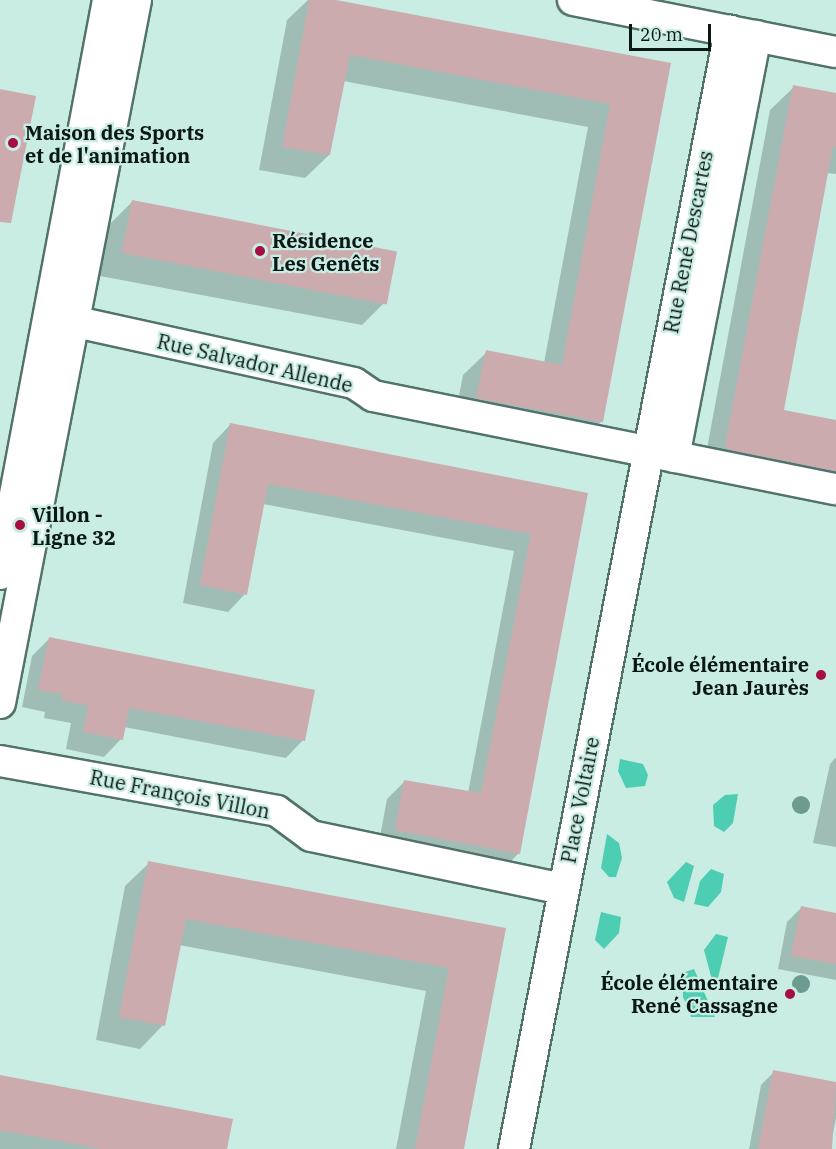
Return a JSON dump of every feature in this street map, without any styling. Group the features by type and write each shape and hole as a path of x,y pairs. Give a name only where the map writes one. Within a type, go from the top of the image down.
{"street":[{"path":"0,704 61,319 108,0"},
{"path":"0,574 136,0"},
{"path":"573,0 836,52"},
{"name":"Rue René Descartes","path":"660,455 743,34"},
{"name":"Rue Salvador Allende","path":"61,319 354,382 373,396 836,489"},
{"name":"Place Voltaire","path":"514,1149 563,890 660,455"},
{"name":"Rue François Villon","path":"0,760 277,811 311,836 563,890"}],"green space":[{"path":"620,759 643,764 648,775 645,786 626,788 618,771"},
{"path":"738,794 733,823 724,832 714,826 713,805 725,795"},
{"path":"607,834 619,843 622,858 616,877 609,877 601,868"},
{"path":"686,862 694,866 684,902 674,898 667,882"},
{"path":"711,869 724,874 721,892 708,907 694,904 700,881"},
{"path":"601,912 621,917 619,933 604,949 595,940"},
{"path":"716,934 728,937 718,978 712,980 704,950"},
{"path":"694,969 715,1017 691,1017 683,997 682,973"}],"building":[{"path":"309,0 336,0 671,63 603,422 476,398 486,350 562,365 610,104 350,55 330,155 282,147"},
{"path":"793,85 836,93 836,147 833,146 784,410 836,420 836,471 730,450 725,446"},
{"name":"Maison des Sports et de l'animation","path":"0,89 36,96 11,223 0,222"},
{"name":"Résidence Les Genêts","path":"132,200 397,252 387,305 122,253"},
{"path":"230,423 588,493 520,854 395,830 404,780 481,793 531,534 268,484 247,595 200,585"},
{"path":"49,637 315,690 305,741 129,708 123,740 83,732 88,706 61,700 62,694 38,690"},
{"path":"148,861 506,928 464,1149 415,1149 449,968 186,919 165,1026 119,1017"},
{"path":"801,906 836,913 836,964 791,956"},
{"path":"773,1070 836,1082 832,1149 758,1149"},
{"path":"0,1075 233,1119 227,1149 101,1149 0,1130"}],"place":[{"name":"Maison des Sports et de l'animation","path":"13,143"},
{"name":"Résidence Les Genêts","path":"260,251"},
{"name":"Villon - Ligne 32","path":"20,525"},
{"name":"École élémentaire Jean Jaurès","path":"821,675"},
{"name":"École élémentaire René Cassagne","path":"790,994"}]}
